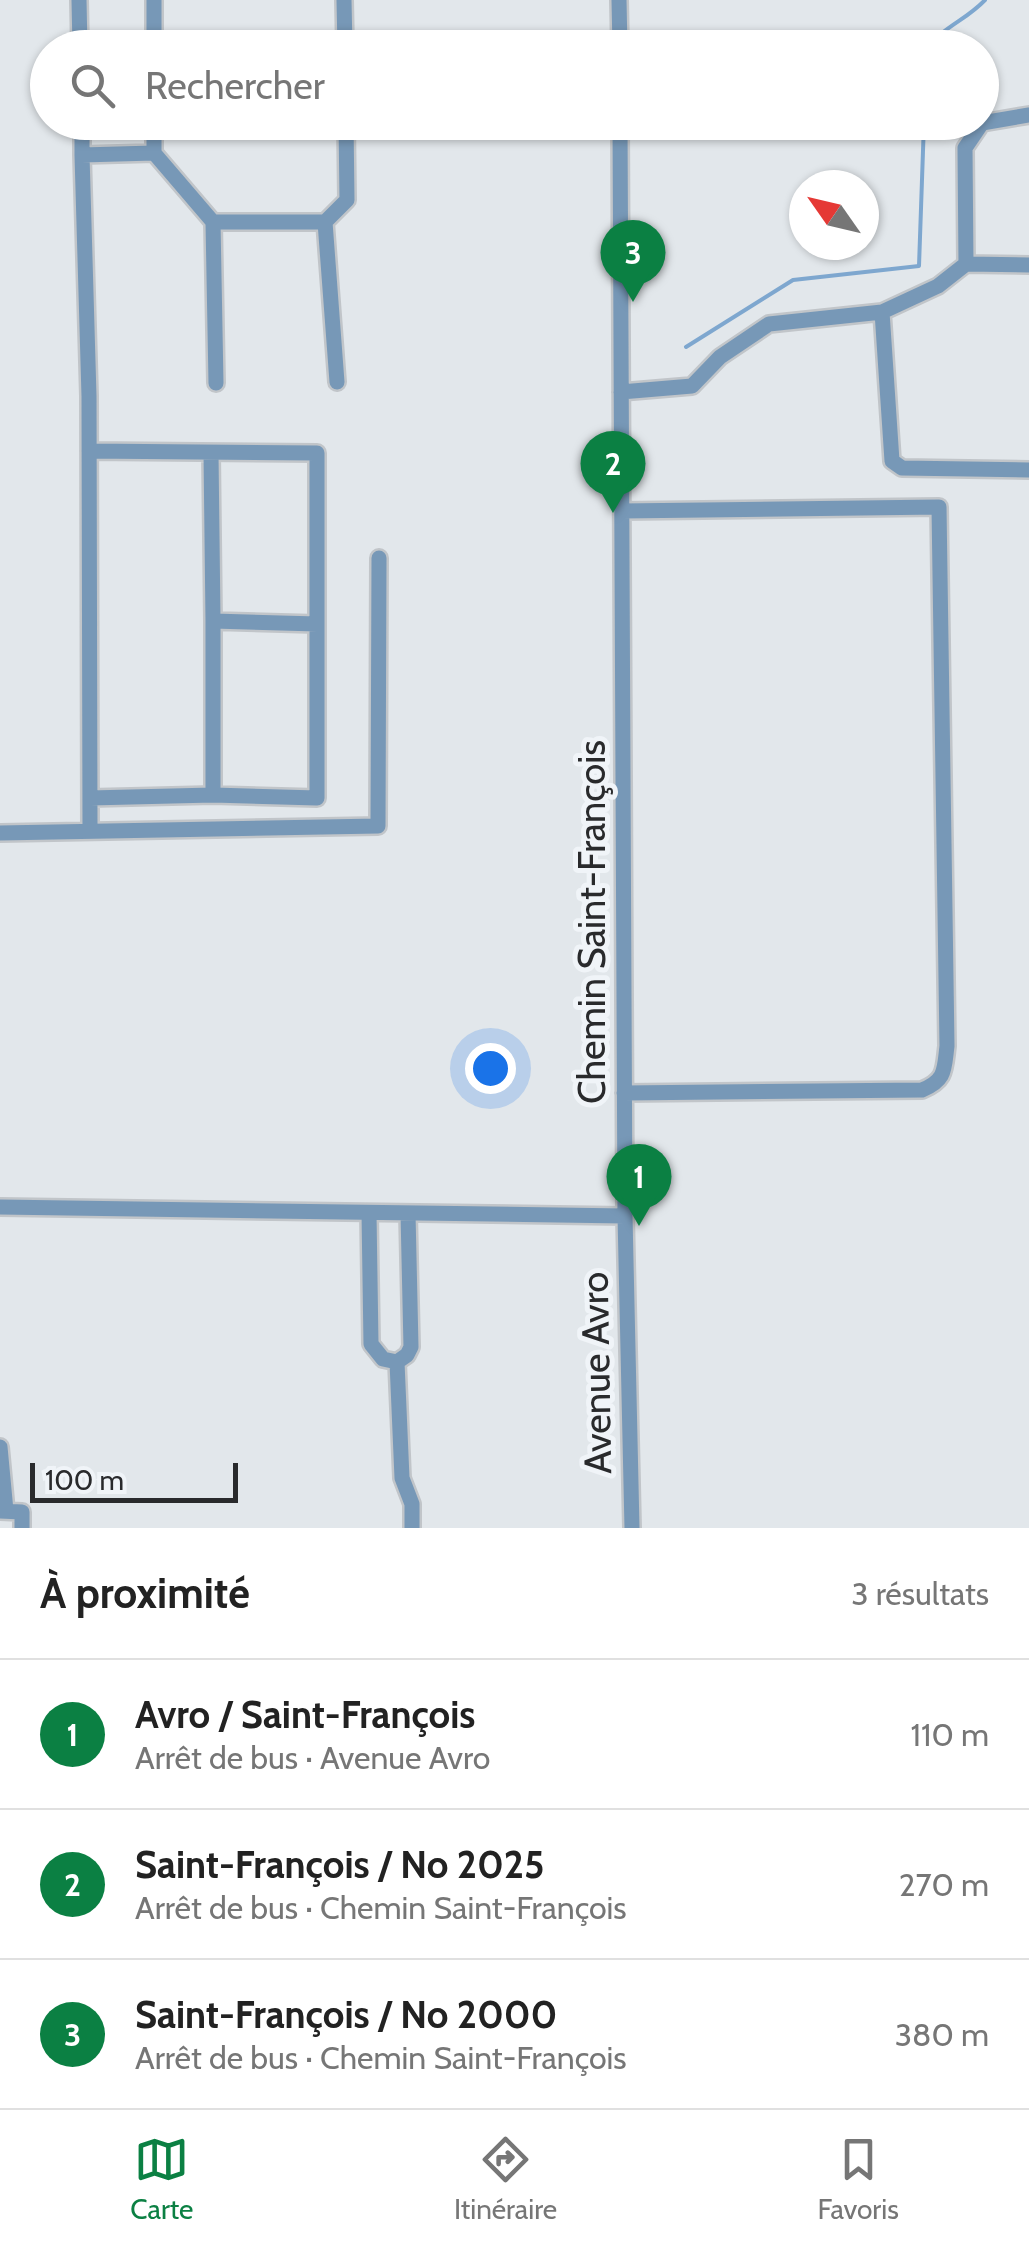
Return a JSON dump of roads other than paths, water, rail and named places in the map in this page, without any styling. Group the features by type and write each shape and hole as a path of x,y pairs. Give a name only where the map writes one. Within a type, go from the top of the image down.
{"street":[{"path":"79,0 80,30"},
{"path":"154,0 154,30"},
{"path":"344,0 345,30"},
{"path":"619,0 620,30"},
{"path":"999,120 1029,115"},
{"path":"82,140 89,451 90,831"},
{"path":"154,140 154,153 213,222 216,383"},
{"path":"213,222 325,222 347,200 346,140"},
{"name":"Chemin Saint-François","path":"620,140 625,1216"},
{"path":"966,264 965,148 970,140"},
{"path":"82,155 154,153"},
{"path":"325,222 337,382"},
{"path":"621,392 692,386 720,357 769,324 882,312 938,286 966,264 1029,265"},
{"path":"882,312 892,461 902,468 1029,470"},
{"path":"89,451 317,453 317,798 90,798"},
{"path":"211,453 213,796"},
{"path":"622,510 939,507 947,1046 944,1072 936,1084 922,1090 624,1092"},
{"path":"0,833 378,826 379,558"},
{"path":"213,621 317,624"},
{"path":"0,1208 625,1216"},
{"path":"368,1213 371,1344 383,1358 397,1362"},
{"path":"397,1362 411,1346 408,1213"},
{"name":"Avenue Avro","path":"625,1216 632,1528"},
{"path":"397,1362 402,1478 412,1504 412,1528"},
{"path":"0,1447 3,1511 22,1512 22,1528"}],"waterway":[{"path":"947,30 985,0"},
{"path":"686,347 793,280 919,266 923,140"}],"place":[{"name":"Saint-François / No 2000","path":"633,302"},
{"name":"Saint-François / No 2025","path":"613,513"},
{"name":"Avro / Saint-François","path":"639,1226"}]}
